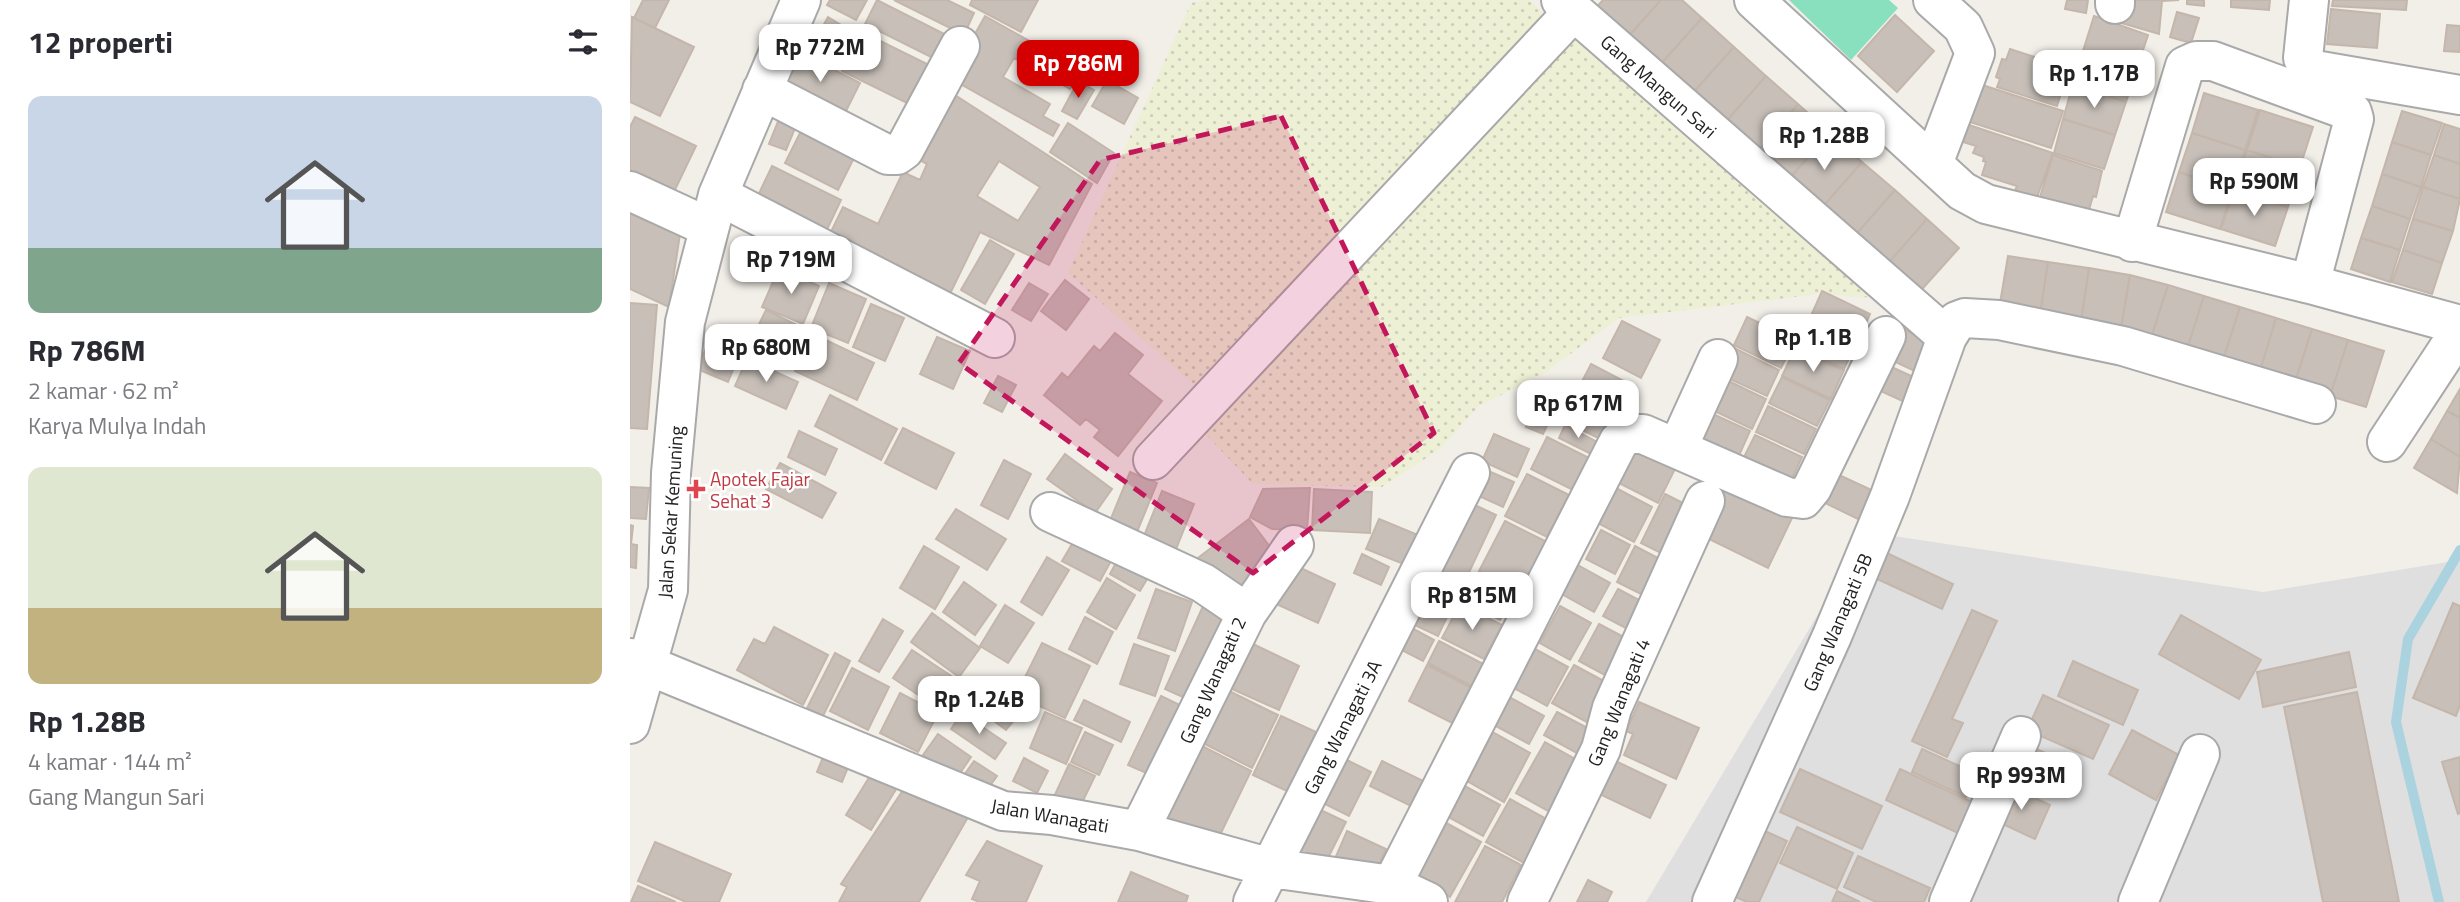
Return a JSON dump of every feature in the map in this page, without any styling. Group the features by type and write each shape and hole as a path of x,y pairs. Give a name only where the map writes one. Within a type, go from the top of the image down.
{"street":[{"path":"1933,0 1963,27 1975,53 1933,164"},
{"path":"2309,0 2304,61 2309,68 2460,95"},
{"name":"Jalan Sekar Kemuning","path":"630,724 639,662 668,590 671,472 685,322 713,211 799,1"},
{"path":"1764,3 1962,191 1986,204 2310,284 2460,326"},
{"path":"1153,460 1568,6"},
{"name":"Gang Mangun Sari","path":"1568,6 1947,337"},
{"path":"762,90 888,155 897,156 904,150 960,46"},
{"path":"2132,242 2185,66 2196,61 2213,61 2352,112 2354,119 2310,284"},
{"path":"630,191 713,211 995,338"},
{"path":"1947,337 1957,321 1965,318 1999,320 2123,346 2316,404"},
{"path":"2387,442 2460,331"},
{"path":"1392,885 1619,440 1629,434 1643,434 1787,497 1803,499 1812,488 1886,336"},
{"name":"Gang Wanagati 5B","path":"1712,902 1843,611 1890,496 1947,337"},
{"path":"1677,449 1718,359"},
{"name":"Gang Wanagati 3A","path":"1253,902 1470,473"},
{"name":"Gang Wanagati 4","path":"1527,902 1601,749 1612,708 1705,501"},
{"name":"Gang Wanagati 2","path":"1050,512 1203,583 1247,613 1139,831"},
{"path":"1247,613 1294,545"},
{"name":"Jalan Wanagati","path":"639,662 1003,811 1052,815 1139,831 1271,868 1392,885 1429,902"},
{"path":"1949,902 2021,736"},
{"path":"2138,902 2200,754"}],"highlighted area":[{"path":"1281,116 1434,433 1253,573 959,363 1100,160"}],"shaded area":[{"path":"1867,532 2263,592 2454,561 2460,552 2460,902 1646,902"}],"green space":[{"path":"1206,0 1529,0 1542,12 1535,34 1201,391 1068,273 1191,3"},
{"path":"1789,0 1889,0 1898,8 1851,60"},
{"path":"1581,33 1878,298 1819,294 1619,318 1543,374 1479,406 1440,449 1382,487 1253,484 1200,428"}],"building":[{"path":"643,0 669,0 655,28 634,18"},
{"path":"830,0 867,0 856,20 827,5"},
{"path":"877,0 954,39 941,62 865,24"},
{"path":"894,0 947,0 974,13 964,35"},
{"path":"972,0 1038,0 1021,32 970,5"},
{"path":"1603,0 1661,0 1626,39 1594,10"},
{"path":"1661,0 1682,0 1702,18 1658,67 1626,39"},
{"path":"2067,0 2088,0 2086,13 2065,9"},
{"path":"2120,0 2179,0 2162,1 2159,34 2118,22"},
{"path":"2187,0 2204,0 2204,6 2187,4"},
{"path":"2231,0 2270,0 2269,10 2231,7"},
{"path":"2333,0 2407,0 2406,10 2332,6"},
{"path":"2331,9 2380,14 2377,48 2327,44"},
{"path":"2177,12 2199,18 2191,43 2170,37"},
{"path":"1895,15 1934,51 1897,92 1858,56"},
{"path":"985,16 1081,70 1070,89 1014,58 1003,77 1050,104 1043,116 1059,125 1053,136 950,78"},
{"path":"2094,16 2148,35 2137,68 2083,51"},
{"path":"632,17 694,47 660,116 630,102"},
{"path":"828,17 851,31 846,39 823,26"},
{"path":"1702,18 1734,47 1690,96 1658,67"},
{"path":"2447,25 2460,26 2460,52 2444,51"},
{"path":"820,27 842,39 834,53 812,41"},
{"path":"862,32 935,68 915,107 842,71"},
{"path":"1734,47 1766,76 1723,125 1690,96"},
{"path":"2010,49 2069,68 2057,106 1997,87 2000,79 1996,77 2002,59 2006,60"},
{"path":"797,51 860,83 843,117 780,86"},
{"path":"2083,51 2137,68 2126,102 2073,84"},
{"path":"1766,76 1798,104 1755,154 1723,125"},
{"path":"1107,80 1138,98 1124,124 1092,106"},
{"path":"1078,81 1094,90 1077,119 1062,111"},
{"path":"1976,83 2063,111 2051,148 1964,120"},
{"path":"2073,84 2126,102 2115,135 2063,119"},
{"path":"2204,93 2258,110 2245,150 2192,133"},
{"path":"955,95 1092,184 1049,265 980,232 947,300 826,242 843,207 878,224 903,172 920,180 927,164 914,157","holes":["999,161 1040,187 1018,221 977,196"]},
{"path":"1798,104 1830,133 1786,182 1755,154"},
{"path":"2260,110 2313,127 2300,167 2247,150"},
{"path":"2402,111 2442,123 2431,155 2392,142"},
{"path":"781,114 798,121 786,150 769,144"},
{"path":"635,117 696,146 673,194 630,173 630,127"},
{"path":"2063,119 2115,135 2104,169 2054,153"},
{"path":"805,123 858,150 838,190 785,163"},
{"path":"1068,123 1114,153 1097,183 1050,152"},
{"path":"1963,123 2053,153 2036,200 2014,193 2017,186 1982,175 1986,162 1983,161 1984,157 1973,153 1976,146 1957,140"},
{"path":"2444,124 2460,129 2460,164 2434,155"},
{"path":"1830,133 1862,162 1819,211 1786,182"},
{"path":"2192,133 2245,150 2232,190 2179,172"},
{"path":"2392,142 2431,155 2421,187 2382,174"},
{"path":"2247,150 2300,167 2288,207 2234,190"},
{"path":"2053,155 2102,171 2096,197 2093,196 2088,213 2040,197"},
{"path":"2434,155 2460,164 2460,199 2423,187"},
{"path":"1862,162 1895,190 1851,240 1819,211"},
{"path":"772,166 841,200 822,240 753,206"},
{"path":"2179,172 2232,190 2220,229 2166,212"},
{"path":"2382,174 2421,187 2410,219 2372,206"},
{"path":"2423,187 2460,199 2453,231 2413,219"},
{"path":"1895,190 1927,219 1883,269 1851,240"},
{"path":"2234,190 2288,207 2275,246 2221,229"},
{"path":"2372,206 2410,219 2400,250 2361,238"},
{"path":"630,211 680,234 669,307 630,289"},
{"path":"1927,219 1959,248 1915,297 1883,269"},
{"path":"2413,219 2453,231 2442,263 2403,250"},
{"path":"2361,238 2400,250 2390,282 2351,269"},
{"path":"990,240 1014,254 985,304 961,290"},
{"path":"2403,250 2442,263 2432,294 2392,282"},
{"path":"2008,256 2048,262 2039,322 1998,315"},
{"path":"2048,262 2089,268 2080,328 2039,322"},
{"path":"779,268 819,286 803,324 762,307"},
{"path":"2089,268 2130,275 2120,334 2080,328"},
{"path":"2130,275 2168,285 2150,341 2120,334"},
{"path":"1065,280 1089,299 1066,330 1041,311"},
{"path":"829,283 866,299 848,343 811,328"},
{"path":"1029,283 1048,294 1031,321 1012,310"},
{"path":"2168,285 2204,296 2186,352 2150,341"},
{"path":"1822,291 1870,314 1858,341 1810,318"},
{"path":"2204,296 2240,307 2222,363 2186,352"},
{"path":"630,303 657,305 647,429 630,428"},
{"path":"871,304 904,318 885,361 853,347"},
{"path":"2240,307 2276,318 2259,374 2222,363"},
{"path":"766,310 809,331 791,367 748,347"},
{"path":"1747,317 1795,340 1781,368 1734,345"},
{"path":"2276,318 2312,329 2294,385 2259,374"},
{"path":"1809,320 1857,342 1844,369 1796,346"},
{"path":"1622,321 1660,340 1641,378 1603,358"},
{"path":"1901,328 1935,344 1921,374 1887,358"},
{"path":"2312,329 2348,340 2330,396 2294,385"},
{"path":"1115,333 1143,355 1128,374 1162,401 1118,456 1094,437 1100,430 1086,419 1080,425 1044,395 1062,373 1068,378 1094,346 1100,351"},
{"path":"813,334 874,363 857,400 795,371"},
{"path":"711,337 741,350 728,382 697,369"},
{"path":"937,337 970,351 953,389 920,374"},
{"path":"2348,340 2384,351 2366,407 2330,396"},
{"path":"1732,347 1779,370 1767,396 1719,374"},
{"path":"1795,349 1844,370 1831,399 1782,376"},
{"path":"747,359 798,382 786,409 735,386"},
{"path":"1591,364 1635,387 1620,416 1576,393"},
{"path":"1885,364 1920,380 1909,404 1874,388"},
{"path":"998,376 1016,385 1002,412 984,403"},
{"path":"1718,376 1766,399 1752,429 1704,406"},
{"path":"1782,377 1830,400 1817,426 1769,403"},
{"path":"2460,389 2460,418 2447,411"},
{"path":"830,395 897,429 881,460 815,426"},
{"path":"1571,397 1611,417 1600,439 1560,419"},
{"path":"1538,399 1556,407 1543,434 1526,427"},
{"path":"1768,406 1816,429 1804,454 1756,432"},
{"path":"1702,409 1750,431 1737,460 1689,438"},
{"path":"2447,411 2460,418 2460,457 2431,439"},
{"path":"1565,425 1597,442 1591,454 1559,438"},
{"path":"903,428 954,453 936,489 885,463"},
{"path":"799,431 837,449 825,475 788,457"},
{"path":"1494,434 1529,449 1517,477 1482,461"},
{"path":"1755,435 1802,457 1789,486 1741,463"},
{"path":"1547,437 1591,459 1575,491 1531,469"},
{"path":"2431,439 2460,457 2457,493 2414,468"},
{"path":"1636,444 1677,465 1658,503 1617,482"},
{"path":"1065,454 1112,489 1095,513 1047,479"},
{"path":"1004,460 1031,474 1008,519 981,505"},
{"path":"780,463 836,493 822,518 766,489"},
{"path":"1479,467 1514,482 1503,507 1468,491"},
{"path":"1826,469 1878,493 1864,522 1813,497"},
{"path":"1130,472 1157,483 1137,532 1110,521"},
{"path":"1527,474 1569,495 1547,537 1505,516"},
{"path":"630,487 649,488 646,519 630,518"},
{"path":"1614,487 1652,507 1634,542 1596,522"},
{"path":"1726,487 1792,518 1768,568 1703,536"},
{"path":"1310,488 1307,530 1272,529 1250,517 1263,489"},
{"path":"1314,489 1372,492 1370,533 1312,530"},
{"path":"1162,491 1194,504 1176,549 1144,536"},
{"path":"1665,494 1695,509 1671,558 1641,543"},
{"path":"1460,498 1496,515 1457,598 1421,581"},
{"path":"956,509 1006,539 987,570 936,539"},
{"path":"1249,519 1280,560 1229,599 1198,558"},
{"path":"1379,519 1418,535 1406,565 1366,549"},
{"path":"1505,521 1547,542 1521,592 1479,571"},
{"path":"630,525 633,526 631,544 637,545 636,568 630,567"},
{"path":"1601,530 1630,545 1615,574 1586,559"},
{"path":"1079,532 1116,552 1100,581 1062,561"},
{"path":"924,546 959,567 935,609 900,588"},
{"path":"1635,546 1673,566 1655,601 1617,582"},
{"path":"1876,548 1953,584 1942,609 1864,573"},
{"path":"1122,551 1153,569 1140,591 1110,574"},
{"path":"1362,554 1389,567 1381,585 1354,573"},
{"path":"1047,557 1069,570 1042,615 1021,602"},
{"path":"1292,564 1335,584 1318,623 1274,603"},
{"path":"1576,564 1610,583 1594,612 1560,593"},
{"path":"1477,573 1515,592 1500,620 1462,601"},
{"path":"1107,578 1135,595 1116,629 1087,612"},
{"path":"964,582 996,605 975,635 943,612"},
{"path":"1420,586 1454,602 1438,636 1404,620"},
{"path":"1156,589 1192,602 1175,651 1138,638"},
{"path":"1618,589 1652,607 1637,634 1603,616"},
{"path":"2453,603 2460,606 2460,705 2456,716 2413,698"},
{"path":"1204,604 1238,619 1198,704 1165,689"},
{"path":"1460,604 1502,625 1484,659 1442,638"},
{"path":"1005,605 1034,623 1008,663 980,646"},
{"path":"1560,606 1591,623 1570,660 1540,643"},
{"path":"1972,610 1997,621 1952,719 1963,723 1947,757 1912,741"},
{"path":"932,613 980,648 959,677 911,642"},
{"path":"2181,615 2261,660 2239,699 2159,654"},
{"path":"1085,617 1113,632 1097,664 1069,649"},
{"path":"883,619 903,631 879,672 859,661"},
{"path":"1599,624 1635,643 1614,680 1579,661"},
{"path":"1408,626 1434,640 1423,661 1396,647"},
{"path":"774,627 828,655 803,705 737,670 754,639 765,644"},
{"path":"1439,641 1487,666 1475,688 1428,663"},
{"path":"1042,643 1090,666 1065,718 1033,703 1041,687 1024,679"},
{"path":"1134,644 1169,656 1155,696 1120,684"},
{"path":"1253,644 1299,666 1279,710 1232,689"},
{"path":"1535,649 1568,667 1547,706 1514,688"},
{"path":"912,650 953,677 935,706 893,678"},
{"path":"2349,652 2356,687 2263,707 2257,672"},
{"path":"835,653 850,661 823,716 807,708"},
{"path":"2073,661 2138,690 2123,725 2058,696"},
{"path":"1427,665 1474,689 1456,725 1409,701"},
{"path":"1574,665 1613,686 1592,725 1552,703"},
{"path":"852,668 889,687 868,730 830,711"},
{"path":"985,686 1020,713 1006,730 971,704"},
{"path":"1229,691 1278,715 1252,768 1203,743"},
{"path":"2357,692 2399,902 2323,902 2284,707"},
{"path":"900,693 938,713 918,752 880,733"},
{"path":"2043,695 2109,725 2093,759 2027,730"},
{"path":"1161,696 1192,711 1160,779 1128,765"},
{"path":"1509,697 1544,716 1529,744 1494,725"},
{"path":"1084,700 1130,722 1121,742 1074,720"},
{"path":"1639,702 1699,728 1676,779 1624,755 1633,734 1626,731"},
{"path":"1045,712 1082,728 1066,764 1030,748"},
{"path":"1557,712 1597,733 1584,757 1544,735"},
{"path":"962,713 1006,743 995,759 951,729"},
{"path":"1281,716 1316,732 1289,792 1253,775"},
{"path":"1489,730 1530,753 1504,802 1462,778"},
{"path":"2132,730 2179,755 2156,800 2109,774"},
{"path":"1085,732 1113,745 1099,775 1071,762"},
{"path":"938,734 971,757 956,779 923,755"},
{"path":"1545,742 1586,765 1557,816 1516,793"},
{"path":"1202,746 1251,771 1219,837 1164,822"},
{"path":"2030,746 2052,756 2044,776 2022,765"},
{"path":"1922,749 1977,774 1966,797 1912,772"},
{"path":"826,750 851,760 842,782 817,772"},
{"path":"1335,754 1371,772 1349,816 1313,798"},
{"path":"1605,756 1666,785 1650,818 1589,789"},
{"path":"2460,757 2460,813 2458,814 2442,762"},
{"path":"1024,758 1048,771 1037,793 1013,781"},
{"path":"974,761 997,776 984,794 962,778"},
{"path":"1382,761 1423,781 1411,806 1370,786"},
{"path":"1069,764 1095,776 1078,811 1053,799"},
{"path":"1800,769 1882,806 1862,849 1780,812"},
{"path":"1900,769 1974,803 1960,834 1886,800"},
{"path":"873,771 898,786 871,830 846,815"},
{"path":"1459,783 1500,805 1483,836 1443,814"},
{"path":"907,784 971,812 919,902 839,902 847,887 841,884"},
{"path":"2007,785 2050,805 2035,839 1992,819"},
{"path":"1510,799 1550,821 1526,864 1486,842"},
{"path":"1308,804 1346,822 1322,870 1284,851"},
{"path":"1439,819 1481,842 1450,897 1409,874"},
{"path":"1754,826 1787,841 1759,902 1747,902 1724,892"},
{"path":"1797,827 1853,853 1837,889 1780,863"},
{"path":"1347,831 1386,849 1373,878 1334,861"},
{"path":"987,841 1042,866 1026,902 979,902 972,899 980,881 966,875"},
{"path":"655,842 731,874 719,902 686,902 638,881"},
{"path":"1485,846 1521,865 1502,902 1455,902"},
{"path":"1858,856 1930,888 1924,902 1876,902 1844,887"},
{"path":"1131,872 1188,896 1186,902 1118,902"},
{"path":"1588,880 1612,892 1607,902 1577,902"},
{"path":"638,886 676,902 631,902"},
{"path":"1837,891 1860,902 1832,902"}],"waterway":[{"path":"2439,902 2396,722 2408,639 2460,550"}],"place":[{"name":"Apotek Fajar Sehat 3","path":"696,489"}]}
